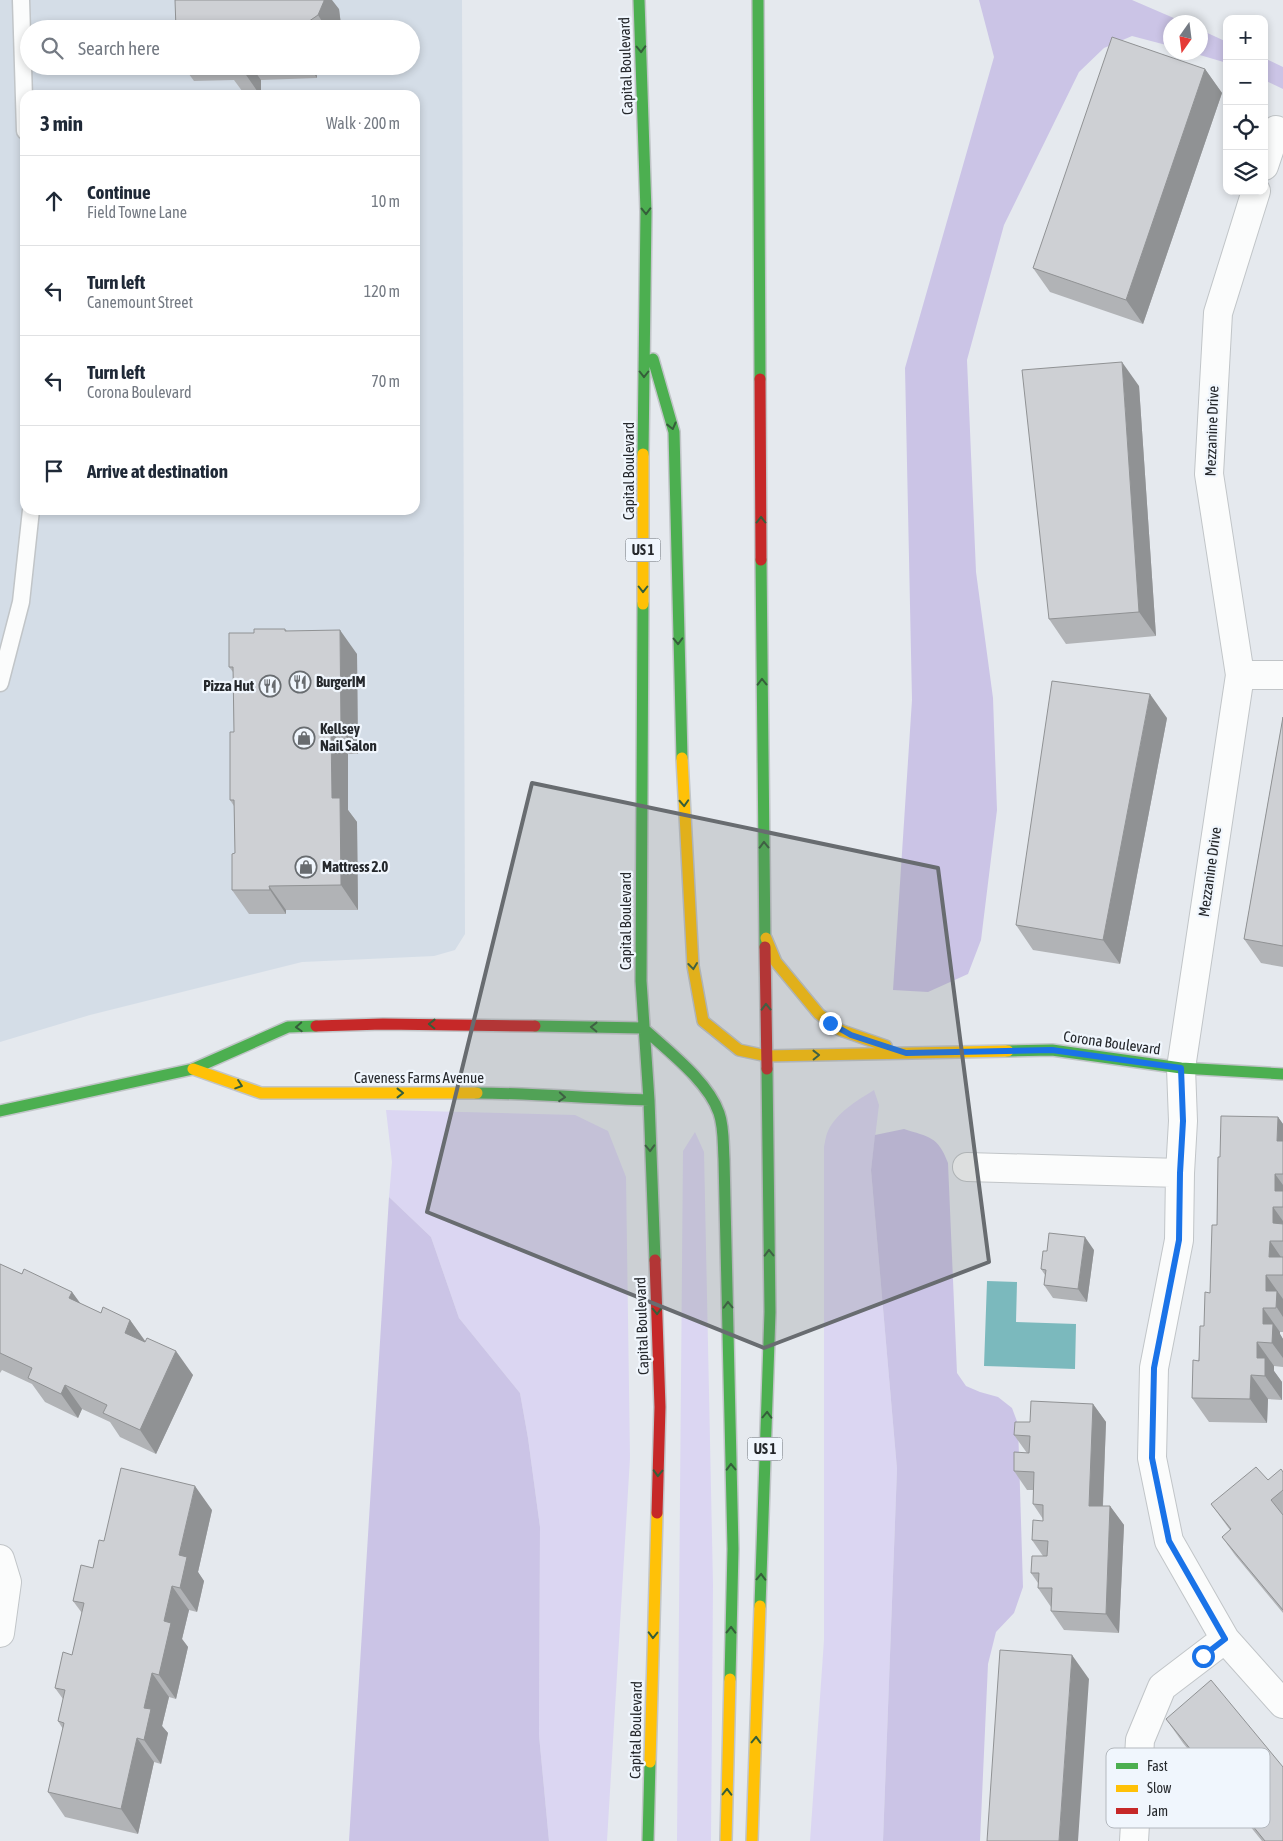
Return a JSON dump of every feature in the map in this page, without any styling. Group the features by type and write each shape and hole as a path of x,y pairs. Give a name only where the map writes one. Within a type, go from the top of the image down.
{"main road":[{"name":"Capital Boulevard","path":"639,0 646,212 641,961 643,1028 649,1100 660,1407 648,1841"},
{"name":"US 1","path":"752,1841 770,1312 762,672 758,0"},
{"name":"Corona Boulevard","path":"644,329 674,432 680,712 693,966 703,1022 739,1050 767,1056 1052,1050 1181,1068 1283,1074"},
{"name":"Corona Boulevard","path":"766,938 776,962 819,1014 851,1035 906,1053"},
{"path":"0,1110 193,1069 288,1027 383,1024 643,1028 680,1061 705,1091 719,1112 724,1159 733,1549 726,1841"},
{"name":"Caveness Farms Avenue","path":"193,1069 261,1092 511,1093 598,1100 649,1100"}],"street":[{"path":"1268,154 1276,130 1283,135"},
{"name":"Mezzanine Drive","path":"1255,195 1218,313 1209,474 1240,675 1181,1068 1183,1121 1179,1240 1154,1368 1152,1458 1169,1541 1225,1639 1283,1704"},
{"path":"1240,675 1283,675"},
{"path":"967,1167 1180,1173"},
{"path":"0,1559 7,1582 0,1633"},
{"path":"1140,1748 1140,1740 1162,1687 1225,1639"},
{"path":"1134,1841 1135,1828"}],"lane":[{"path":"21,0 22,20"},
{"path":"23,75 24,90"},
{"path":"0,683 21,602 30,515"}],"highlighted area":[{"path":"532,783 938,868 989,1262 764,1348 427,1212"}],"shaded area":[{"path":"0,0 462,0 465,934 455,950 434,956 302,962 90,1015 0,1042"},
{"path":"979,0 1132,0 1167,15 1163,15 1163,44 1132,36 1104,48 1079,72 1004,225 967,360 976,572 993,698 997,810 981,940 968,974 928,992 893,990 912,700 905,368 994,57"},
{"path":"1208,33 1223,40 1223,62 1208,57"},
{"path":"1268,60 1283,67 1283,89 1268,82"},
{"path":"874,1090 879,1105 871,1170 897,1469 883,1841 810,1841 824,1640 824,1147 827,1133 836,1118"},
{"path":"386,1110 575,1115 608,1131 626,1177 630,1458 607,1841 549,1841 539,1735 540,1527 520,1393 459,1318 431,1237 389,1197 392,1162"},
{"path":"904,1129 926,1136 936,1142 948,1163 957,1373 966,1386 998,1397 1012,1408 1018,1424 1023,1587 1014,1613 996,1632 988,1664 980,1841 883,1841 897,1469 871,1170 875,1135"},
{"path":"695,1132 704,1152 713,1585 711,1841 677,1841 683,1151"},
{"path":"389,1197 431,1237 459,1318 520,1393 540,1527 539,1735 549,1841 349,1841"}],"water":[{"path":"987,1281 1017,1282 1016,1322 1076,1324 1075,1369 984,1366"}],"building":[{"path":"175,0 324,0 318,15 311,20 176,20"},
{"path":"1112,37 1163,55 1163,60 1179,60 1205,69 1126,300 1033,268"},
{"path":"1122,362 1139,612 1049,619 1022,370"},
{"path":"254,629 285,629 285,631 340,630 341,729 331,730 332,798 340,798 341,885 269,886 270,890 232,890 232,854 235,853 234,800 230,800 230,732 234,732 233,667 229,667 229,633 254,633"},
{"path":"1052,681 1150,694 1103,940 1016,925"},
{"path":"1283,717 1283,946 1244,939"},
{"path":"1221,1116 1278,1117 1277,1141 1283,1141 1283,1174 1275,1174 1275,1191 1283,1191 1283,1207 1273,1207 1273,1223 1283,1224 1283,1241 1270,1241 1269,1257 1283,1257 1283,1275 1266,1275 1266,1291 1277,1291 1276,1308 1263,1308 1263,1324 1273,1324 1272,1343 1257,1342 1257,1358 1265,1358 1265,1376 1251,1375 1250,1399 1192,1398 1193,1360 1199,1361 1200,1326 1204,1326 1205,1292 1210,1293 1212,1225 1217,1225"},
{"path":"1049,1233 1085,1237 1078,1289 1044,1285 1046,1270 1041,1269 1043,1251 1047,1251"},
{"path":"0,1264 22,1274 24,1269 72,1292 69,1298 101,1313 103,1307 130,1320 125,1333 145,1342 147,1338 176,1351 140,1430 103,1413 107,1405 65,1385 61,1394 28,1378 32,1368 0,1353"},
{"path":"1031,1401 1093,1404 1089,1506 1110,1506 1106,1614 1051,1611 1052,1588 1038,1588 1039,1573 1031,1573 1032,1556 1047,1556 1048,1541 1032,1540 1033,1520 1043,1521 1043,1505 1033,1504 1034,1472 1014,1471 1014,1452 1029,1453 1030,1436 1014,1435 1015,1422 1030,1422"},
{"path":"1256,1467 1268,1480 1281,1469 1283,1472 1283,1490 1271,1500 1283,1515 1283,1610 1222,1537 1231,1529 1211,1504"},
{"path":"121,1468 195,1486 179,1555 187,1557 180,1588 172,1586 164,1621 171,1623 159,1675 152,1673 144,1708 151,1709 144,1740 137,1738 121,1809 48,1792 64,1723 58,1721 65,1690 55,1688 63,1652 72,1655 84,1603 73,1601 81,1565 93,1568 99,1540 104,1541"},
{"path":"1000,1650 1072,1655 1059,1841 987,1841"},
{"path":"1211,1680 1267,1748 1190,1748 1166,1719"},
{"path":"1270,1751 1283,1767 1283,1841 1265,1841 1254,1828 1270,1828"}],"traffic: fast":[{"path":"639,0 646,212 643,454"},
{"path":"758,0 760,379"},
{"path":"653,359 674,432 682,758"},
{"path":"761,560 765,947"},
{"path":"643,604 641,981 649,1100 655,1260"},
{"path":"0,1111 193,1069 288,1027 316,1026"},
{"path":"535,1026 643,1028"},
{"path":"643,1028 697,1078 714,1101 722,1124 733,1549 730,1679"},
{"path":"1008,1051 1052,1050 1181,1068 1283,1074"},
{"path":"760,1606 770,1312 767,1069"},
{"path":"477,1093 649,1100"},
{"path":"648,1841 650,1762"}],"traffic: slow":[{"path":"643,454 643,604"},
{"path":"682,758 693,966 703,1021 739,1050 767,1056"},
{"path":"766,938 776,962 819,1014 840,1030 886,1046"},
{"path":"767,1056 1008,1051"},
{"path":"193,1069 261,1093 477,1093"},
{"path":"650,1762 657,1513"},
{"path":"752,1841 760,1606"},
{"path":"726,1841 730,1679"}],"traffic: jam":[{"path":"760,379 761,560"},
{"path":"765,947 767,1069"},
{"path":"316,1026 383,1024 535,1026"},
{"path":"655,1260 660,1407 657,1513"}],"place":[{"name":"BurgerIM","path":"300,682"},
{"name":"Pizza Hut","path":"270,686"},
{"name":"Kellsey Nail Salon","path":"304,738"},
{"name":"Mattress 2.0","path":"306,867"}],"route":[{"path":"830,1023 851,1035 906,1053 1052,1050 1181,1068 1183,1121 1179,1240 1154,1368 1152,1458 1169,1541 1225,1639 1203,1656"}]}
